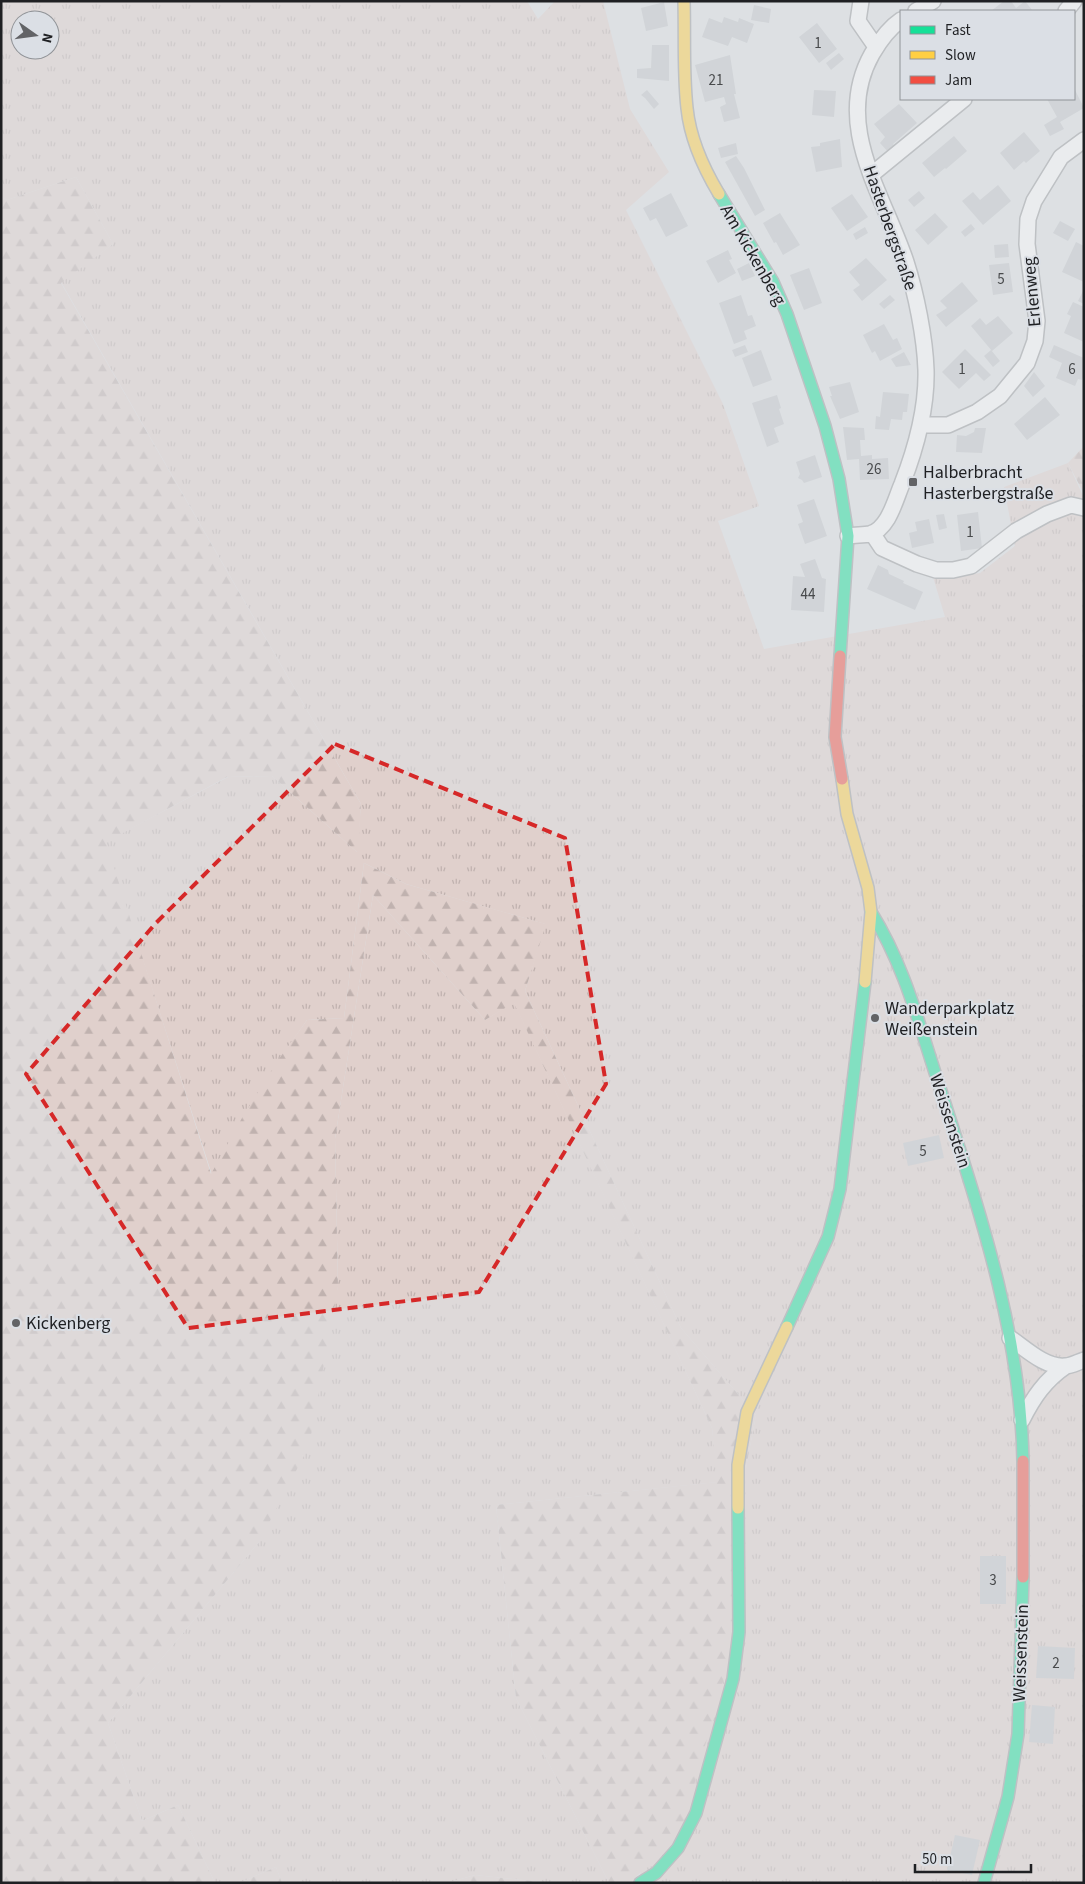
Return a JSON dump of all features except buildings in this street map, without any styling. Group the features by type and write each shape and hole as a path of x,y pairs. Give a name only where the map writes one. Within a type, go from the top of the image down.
{"street":[{"name":"Am Kickenberg","path":"684,1 688,109 692,132 701,159 717,191 773,282 825,426 839,479 848,536 835,737 847,814 868,888 871,912"},
{"path":"861,1 858,21 876,47"},
{"path":"918,10 933,1"},
{"name":"Hasterbergstraße","path":"872,533 882,526 889,515 908,470 921,426 926,370 916,304 906,262 871,175 860,140 856,112 863,74 876,47 886,33 900,21"},
{"path":"871,175 963,100"},
{"name":"Erlenweg","path":"921,426 948,425 977,412 1000,396 1027,362 1035,341 1037,321 1028,244 1028,219 1034,201 1061,157 1084,140"},
{"path":"848,536 872,533 882,548 917,564 936,570 953,570 971,566 1016,530 1046,514 1071,506 1084,508"},
{"path":"640,1883 656,1872 674,1854 696,1813 733,1679 739,1632 738,1465 747,1412 828,1237 840,1189 861,1029 871,912"},
{"name":"Weissenstein","path":"871,912 884,933 903,975 982,1219 1017,1374 1022,1420 1024,1546 1018,1734 1008,1797 984,1883"},
{"path":"1010,1338 1041,1359 1056,1365 1066,1366"},
{"path":"1022,1420 1045,1383 1053,1374 1066,1366 1084,1360"}],"highlighted area":[{"path":"335,744 565,838 606,1084 479,1292 188,1328 26,1074 155,924"}],"green space":[{"path":"1,1 527,1 538,19 555,1 603,1 630,109 669,172 626,210 723,404 759,506 718,521 764,649 945,617 933,577 955,577 980,573 1015,546 1004,487 1068,463 1084,498 1084,1883 638,1883 746,1468 756,1415 681,1328 525,991 545,924 406,884 364,863 344,1018 307,1020 257,1096 212,1175 105,842 228,777 272,776 357,852 361,804 61,282 113,244 76,177 7,200 1,197"},
{"path":"76,177 113,244 61,283 361,804 358,853 272,776 227,777 106,842 211,1174 242,1118 276,1063 307,1020 344,1018 364,863 406,884 546,924 525,991 681,1328 756,1415 746,1468 737,1631 681,1832 636,1877 638,1883 609,1883 516,1698 496,1505 717,1482 712,1428 514,1003 485,1020 373,895 335,1139 338,1287 309,1446 259,1542 108,1723 142,1821 178,1805 215,1883 1,1883 1,197 7,200"},
{"path":"1084,446 1084,494 1068,463"},
{"path":"373,895 485,1020 514,1002 712,1428 718,1482 496,1505 516,1698 609,1883 552,1883 475,1875 447,1883 282,1883 276,1867 239,1883 215,1883 178,1805 142,1821 108,1723 259,1542 338,1287 335,1139"},
{"path":"276,1867 282,1883 239,1883"},
{"path":"475,1875 552,1883 447,1883"}],"traffic: fast":[{"path":"719,194 773,282 787,314 825,426 839,479 848,536 840,656"},
{"path":"871,912 893,954 911,998 983,1226 1006,1319 1015,1366 1023,1461"},
{"path":"787,1327 828,1237 840,1189 865,982"},
{"path":"640,1883 656,1873 678,1848 696,1813 733,1679 739,1632 738,1508"},
{"path":"984,1883 1008,1797 1018,1734 1023,1577"}],"traffic: slow":[{"path":"684,1 685,81 691,131 698,153 719,194"},
{"path":"842,779 847,814 868,888 871,912 865,982"},
{"path":"738,1508 738,1465 747,1412 787,1327"}],"traffic: jam":[{"path":"840,656 835,737 842,779"},
{"path":"1023,1461 1023,1577"}],"place":[{"name":"Halberbracht Hasterbergstraße","path":"913,482"},
{"name":"Wanderparkplatz Weißenstein","path":"875,1018"},
{"name":"Kickenberg","path":"16,1323"}]}
